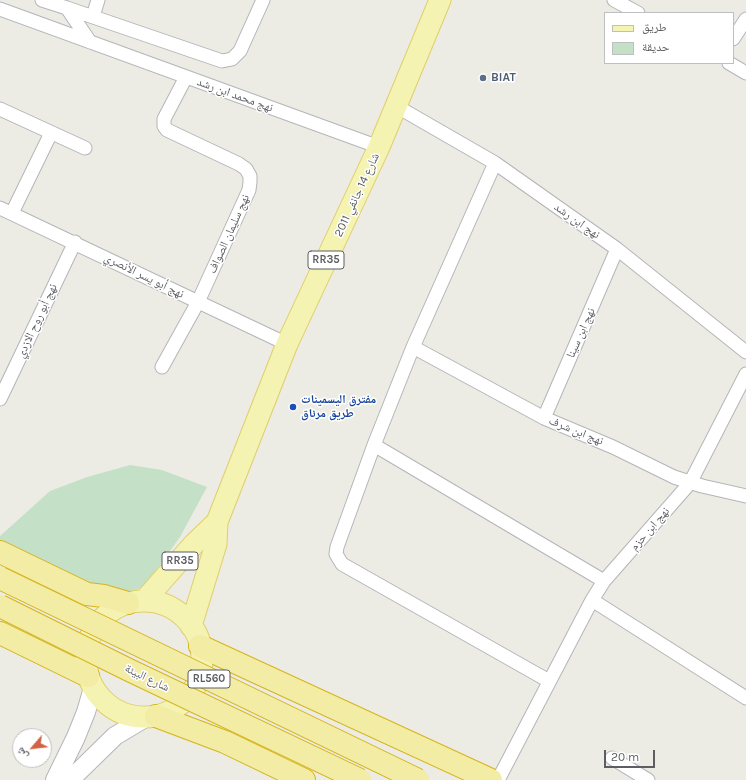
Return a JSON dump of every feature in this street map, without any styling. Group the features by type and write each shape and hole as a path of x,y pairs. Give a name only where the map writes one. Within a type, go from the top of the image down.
{"highway":[{"path":"0,552 87,594 136,602"},
{"name":"RL560","path":"0,578 418,780"},
{"name":"شارع البيئة","path":"0,606 360,780"},
{"path":"0,633 91,682"},
{"path":"200,646 491,780"},
{"path":"151,717 226,742 304,780"}],"main road":[{"name":"شارع 14 جانفي 2011","path":"192,626 216,544 217,522 287,344 379,147 440,0"},
{"name":"شارع 14 جانفي 2011","path":"136,602 217,522"},
{"path":"55,780 76,738 86,712 91,682 86,657 89,639 98,623 112,611 136,602 162,604 178,613 192,626 200,646 202,664 197,682 188,698 173,709 151,717 115,736 70,780"},
{"path":"91,682 103,700 115,710 130,716 151,717"}],"street":[{"path":"42,0 93,16 222,61 232,59 240,52 263,0"},
{"path":"93,16 98,0"},
{"path":"614,0 636,12"},
{"path":"67,8 90,42"},
{"name":"نهج محمد ابن رشد","path":"0,9 379,147"},
{"path":"734,38 746,19"},
{"path":"731,64 746,72"},
{"name":"نهج سليمان الصواف","path":"186,77 164,119 164,126 167,130 238,164 246,169 250,176 249,190 198,302"},
{"name":"نهج ابن رشد","path":"396,106 495,163 617,249 746,352"},
{"path":"0,110 85,148"},
{"path":"12,213 51,133"},
{"path":"495,163 413,347 374,445 337,547 336,554 338,560 342,564 549,681"},
{"name":"نهج أبو يسر الأنصري","path":"0,208 75,242 287,344"},
{"name":"نهج أبو روح الازدي","path":"0,399 75,242"},
{"name":"نهج ابن سينا","path":"544,418 617,249"},
{"path":"162,367 198,302"},
{"name":"نهج ابن شرف","path":"413,347 544,418 613,447 674,477 690,483 746,496"},
{"name":"نهج ابن حزم","path":"498,780 549,681 604,580 690,483 746,374"},
{"path":"374,445 604,580"},
{"path":"592,600 746,698"},
{"path":"612,758 648,780"}],"green space":[{"path":"130,465 162,470 207,487 180,537 145,586 118,598 0,556 0,536 50,491 87,477"}],"place":[{"name":"BIAT","path":"483,78"},
{"name":"مفترق اليسمينات طريق مرناق","path":"293,407"}]}
